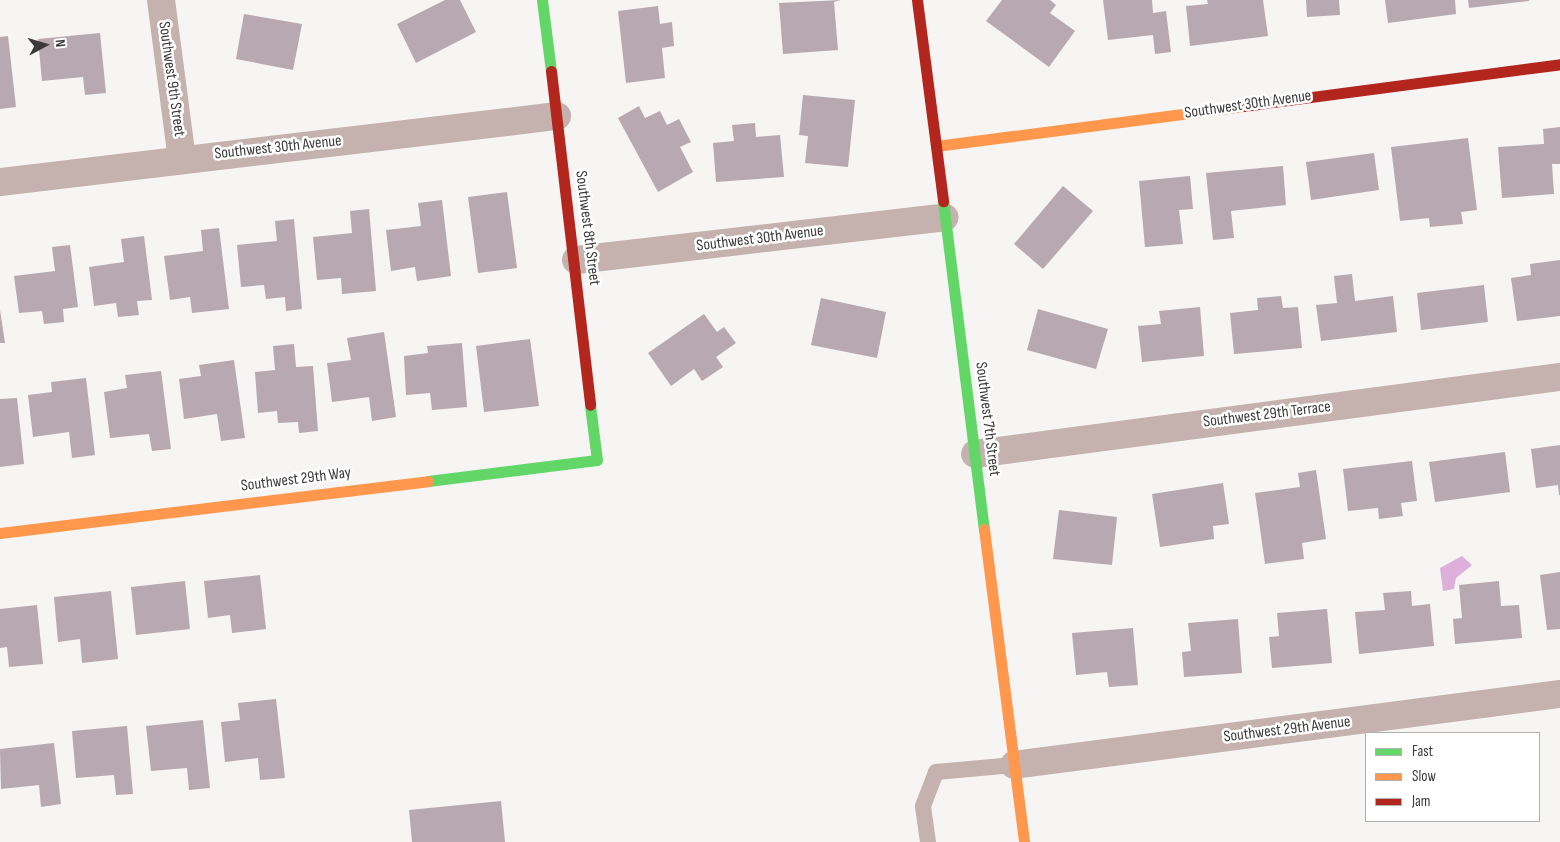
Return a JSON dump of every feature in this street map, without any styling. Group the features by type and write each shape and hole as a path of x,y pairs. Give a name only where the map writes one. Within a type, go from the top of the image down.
{"street":[{"name":"Southwest 9th Street","path":"161,0 182,159"},
{"name":"Southwest 8th Street","path":"542,0 576,260 597,460"},
{"name":"Southwest 7th Street","path":"917,0 1024,842"},
{"name":"Southwest 30th Avenue","path":"936,146 1560,64"},
{"name":"Southwest 30th Avenue","path":"0,182 557,116"},
{"name":"Southwest 30th Avenue","path":"576,260 945,217"},
{"name":"Southwest 29th Terrace","path":"974,454 1560,377"},
{"name":"Southwest 29th Way","path":"0,532 597,460"},
{"name":"Southwest 29th Avenue","path":"1014,765 1560,694"}],"lane":[{"path":"928,842 923,806 936,772 1014,765"}],"shaded area":[{"path":"1462,556 1472,565 1456,578 1454,589 1443,591 1440,568"}],"building":[{"path":"445,0 460,0 476,32 416,63 397,24"},
{"path":"841,0 834,2 838,50 783,54 779,3"},
{"path":"1002,0 1050,0 1056,5 1050,13 1075,31 1049,67 986,21"},
{"path":"1103,0 1152,0 1153,13 1166,11 1171,52 1155,54 1153,35 1108,40"},
{"path":"1207,0 1263,0 1268,36 1190,46 1186,6 1208,4"},
{"path":"1306,0 1339,0 1340,15 1307,17"},
{"path":"1385,0 1455,0 1456,14 1388,23"},
{"path":"1468,0 1529,0 1529,1 1469,8"},
{"path":"658,6 660,24 672,22 674,46 662,48 665,78 626,83 618,11"},
{"path":"244,14 302,24 293,70 236,59"},
{"path":"100,33 106,93 85,95 83,77 42,81 38,39"},
{"path":"8,36 16,107 0,109 0,37"},
{"path":"803,95 855,100 848,167 805,163 808,136 799,135"},
{"path":"639,106 645,118 660,111 667,125 679,119 691,142 680,147 693,172 658,192 618,118"},
{"path":"755,123 756,137 780,135 784,177 716,182 713,143 734,141 732,125"},
{"path":"1560,127 1560,164 1552,164 1554,194 1502,198 1498,147 1544,144 1543,129"},
{"path":"1468,138 1477,210 1461,212 1463,224 1430,227 1429,218 1400,221 1391,147"},
{"path":"1374,153 1379,190 1311,200 1306,162"},
{"path":"1283,166 1286,205 1231,211 1234,238 1213,240 1206,173"},
{"path":"1190,176 1193,209 1179,210 1183,244 1145,247 1139,181"},
{"path":"1063,186 1093,211 1043,269 1014,244"},
{"path":"507,192 517,268 478,273 468,197"},
{"path":"442,200 451,276 417,281 415,267 391,271 386,230 421,226 418,203"},
{"path":"369,209 376,291 342,294 341,278 317,280 313,237 352,233 350,211"},
{"path":"294,219 302,309 286,311 285,297 266,299 264,285 241,287 237,245 277,241 275,221"},
{"path":"219,228 229,309 192,313 190,297 170,300 164,256 203,251 201,230"},
{"path":"144,236 152,300 137,301 139,315 118,317 116,303 94,306 89,267 124,262 121,239"},
{"path":"70,245 78,307 63,309 64,322 44,324 42,311 19,313 14,276 55,271 52,247"},
{"path":"1560,260 1560,316 1517,321 1511,278 1531,275 1530,264"},
{"path":"1352,274 1355,301 1393,296 1397,332 1321,341 1316,305 1337,303 1334,276"},
{"path":"1484,285 1488,322 1421,330 1417,293"},
{"path":"1281,296 1283,308 1298,307 1302,348 1234,354 1230,313 1258,310 1257,298"},
{"path":"821,298 886,312 877,358 811,345"},
{"path":"1200,307 1204,356 1142,362 1138,326 1161,324 1159,311"},
{"path":"1038,309 1108,329 1096,369 1027,350"},
{"path":"0,310 5,343 0,343"},
{"path":"704,314 717,332 724,327 736,343 716,357 723,367 702,381 694,369 671,386 648,353"},
{"path":"384,332 396,417 372,421 369,397 332,402 327,363 351,360 347,338"},
{"path":"530,339 539,406 484,412 476,346"},
{"path":"462,343 467,407 432,410 430,393 406,395 404,356 428,353 427,346"},
{"path":"294,344 296,367 313,366 318,431 299,433 298,422 278,423 277,411 258,413 255,372 275,370 273,346"},
{"path":"234,360 245,438 221,441 217,414 184,419 179,379 201,376 199,365"},
{"path":"161,371 171,449 152,451 149,434 110,438 104,392 127,388 125,375"},
{"path":"86,378 95,455 72,458 69,432 33,437 28,395 52,392 51,382"},
{"path":"17,398 24,464 0,467 0,399"},
{"path":"1560,445 1559,495 1558,485 1536,488 1531,449"},
{"path":"1505,452 1510,492 1435,502 1429,462"},
{"path":"1412,461 1417,501 1401,503 1403,516 1379,519 1378,508 1348,511 1343,469"},
{"path":"1316,470 1326,539 1302,543 1304,559 1265,564 1255,493 1300,487 1298,473"},
{"path":"1223,483 1229,524 1213,526 1214,539 1160,547 1152,494"},
{"path":"1059,510 1117,517 1112,565 1053,559"},
{"path":"1560,572 1560,629 1547,630 1540,575"},
{"path":"260,575 266,629 232,633 230,615 208,618 204,581"},
{"path":"185,581 190,629 136,635 131,587"},
{"path":"1499,581 1501,606 1519,605 1522,638 1455,644 1453,619 1462,618 1459,585"},
{"path":"111,591 118,659 82,663 80,639 58,642 54,597"},
{"path":"1411,591 1412,606 1430,604 1434,646 1359,654 1355,612 1385,610 1383,593"},
{"path":"37,605 43,664 9,667 7,647 0,648 0,609"},
{"path":"1327,609 1332,663 1272,668 1269,637 1279,636 1277,613"},
{"path":"1238,619 1242,673 1184,677 1182,652 1191,651 1188,623"},
{"path":"1133,628 1138,685 1109,687 1107,672 1076,675 1072,633"},
{"path":"276,699 285,778 260,780 258,758 225,762 221,722 240,720 238,703"},
{"path":"203,720 210,788 189,790 187,768 151,771 146,726"},
{"path":"127,726 133,794 116,795 114,775 76,778 72,731"},
{"path":"54,743 61,804 41,807 39,785 1,789 0,749"},
{"path":"501,801 505,842 412,842 409,810"}],"traffic: fast":[{"path":"542,0 551,71"},
{"path":"943,201 984,529"},
{"path":"428,481 597,460 590,405"}],"traffic: slow":[{"path":"936,146 1243,106"},
{"path":"0,533 428,481"},
{"path":"984,529 1024,842"}],"traffic: jam":[{"path":"917,0 943,201"},
{"path":"1243,106 1560,64"},
{"path":"551,71 590,405"}]}
